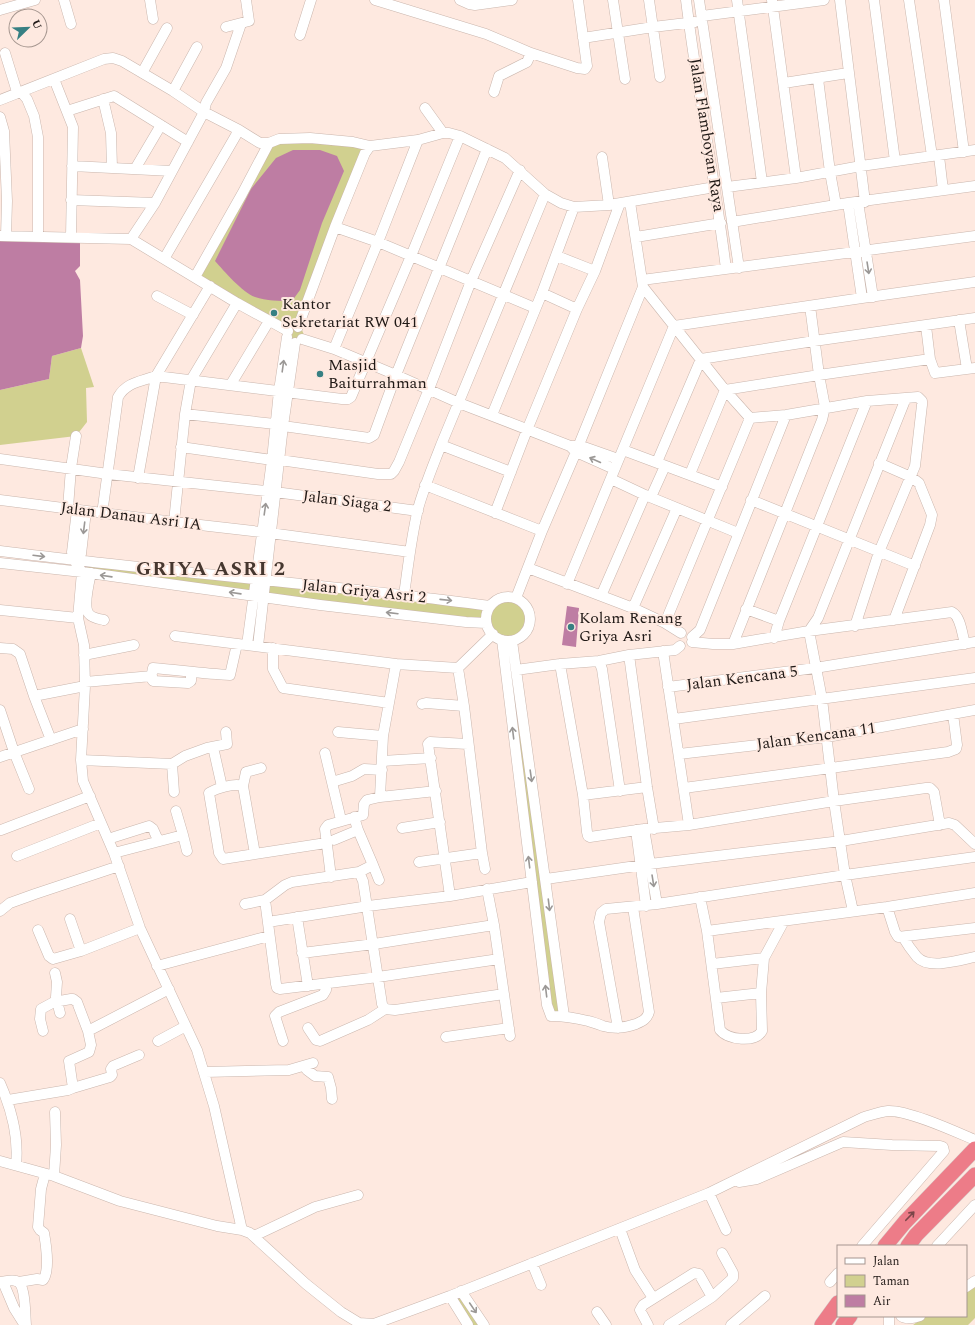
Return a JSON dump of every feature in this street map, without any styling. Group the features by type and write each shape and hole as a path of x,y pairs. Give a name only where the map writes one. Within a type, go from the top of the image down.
{"highway":[{"path":"886,1245 905,1222 975,1149"},
{"path":"909,1245 975,1175"},
{"path":"822,1325 837,1304"},
{"path":"843,1325 849,1317"}],"street":[{"path":"0,10 9,4 36,0"},
{"path":"64,0 72,24"},
{"path":"150,0 153,19"},
{"path":"226,27 248,22 250,20 246,0"},
{"path":"300,35 311,0"},
{"path":"375,0 486,34 531,53 577,68 585,69 587,66 578,0"},
{"path":"460,0 469,4 475,2 512,0"},
{"path":"613,0 625,79"},
{"path":"649,0 660,77"},
{"name":"Jalan Flamboyan Raya","path":"686,0 721,223 726,269"},
{"name":"Jalan Flamboyan Raya","path":"699,0 739,268"},
{"path":"737,0 762,182"},
{"path":"583,38 689,23 702,18 773,4 824,0"},
{"path":"840,0 848,73 861,166 857,202 862,298"},
{"path":"874,0 896,161"},
{"path":"909,0 935,156 943,190"},
{"path":"944,0 964,152"},
{"path":"773,4 796,178"},
{"path":"131,239 155,203 204,112 206,103 226,68 241,24"},
{"path":"142,72 166,28"},
{"path":"173,91 197,48"},
{"path":"5,53 19,92 27,99 34,116 38,137 38,236"},
{"path":"494,92 500,76 527,62 531,53"},
{"path":"0,100 104,59 110,58 117,59 142,72 204,112 239,130 260,143 269,143 279,139 310,138 354,142 370,146 418,140 442,132 449,133 460,136 505,158 545,194 574,208 609,205 715,187"},
{"path":"784,83 818,79 848,73"},
{"path":"54,79 73,127 71,237"},
{"path":"818,79 830,172 836,205"},
{"path":"67,111 114,96 188,142"},
{"path":"103,99 111,133 112,168"},
{"path":"424,108 442,132"},
{"path":"0,117 3,167 3,236 131,239 237,303 294,335 334,349 396,374 459,403 574,448 614,469"},
{"path":"135,168 161,125"},
{"path":"164,259 239,130"},
{"path":"102,514 118,397 122,390 128,385 156,376 348,399 352,396 460,136"},
{"path":"334,349 418,140"},
{"path":"195,277 269,143"},
{"path":"252,646 264,597 261,579 266,532 276,460 279,425 294,335 335,227 370,146"},
{"path":"184,414 279,425 362,437 372,437 487,149"},
{"path":"727,187 796,178 861,166 975,150"},
{"path":"602,157 609,205"},
{"path":"72,166 172,171"},
{"path":"181,448 378,474 391,474 394,471 429,389 471,281 520,170"},
{"path":"732,222 836,205 975,186"},
{"path":"404,595 418,510 425,485 545,194"},
{"path":"71,200 155,203"},
{"path":"625,202 636,237 643,284 700,359 750,418"},
{"path":"495,513 527,430 577,309 625,202"},
{"path":"492,415 557,256 574,208"},
{"path":"636,237 721,223"},
{"path":"335,227 378,242 535,308"},
{"path":"643,284 726,269 975,236"},
{"path":"860,251 873,297"},
{"path":"557,256 595,271"},
{"path":"674,326 975,282"},
{"path":"516,598 574,448 643,284"},
{"path":"138,478 156,376 210,286"},
{"path":"542,293 577,309"},
{"path":"157,296 193,315"},
{"path":"174,522 184,414 191,380 237,303"},
{"path":"733,644 746,608 822,420 825,407 819,375 810,306"},
{"path":"700,359 975,318"},
{"path":"926,326 930,359 935,373 971,369 959,320"},
{"path":"231,384 269,321"},
{"path":"567,584 674,326"},
{"path":"601,596 648,496 700,359"},
{"path":"725,390 930,359"},
{"path":"690,474 725,390"},
{"path":"750,418 786,415 825,407 906,398 918,397 922,401 915,466 879,552 855,626"},
{"path":"852,911 834,801 822,699 809,632 818,618 879,462 906,398"},
{"path":"774,638 779,621 867,402"},
{"path":"516,670 560,664 600,661 629,654 675,650 680,646 687,647 700,630 786,415"},
{"path":"665,623 750,418"},
{"path":"76,436 71,468 81,554 74,560 86,573 87,611 92,617 104,620"},
{"path":"441,445 511,472"},
{"path":"574,448 620,454 661,464 722,487"},
{"name":"Jalan Siaga 2","path":"0,460 71,468 138,478 178,481 418,510"},
{"path":"879,462 911,477 919,483 932,515 930,525 894,620"},
{"path":"611,479 738,533"},
{"path":"425,485 542,531"},
{"name":"Jalan Danau Asri IA","path":"0,500 102,514 266,532 410,552"},
{"path":"751,500 915,566"},
{"path":"633,608 677,508"},
{"name":"Jalan Griya Asri 2","path":"0,551 404,595 490,606"},
{"name":"Jalan Griya Asri 2","path":"0,563 86,573 320,605 486,623"},
{"path":"528,568 633,608 665,623 681,633 686,632 692,640 713,644 733,644 952,612 955,613 958,618 970,643"},
{"path":"86,573 78,618 84,645 85,684 81,760 83,781 114,852 140,928 197,1050 205,1072 242,1230"},
{"path":"252,646 253,595 261,579"},
{"path":"509,596 522,601 530,613 529,628 525,634 512,641 502,640 492,634 486,623 487,611 490,606 502,597 509,596"},
{"path":"746,608 779,621"},
{"path":"0,610 78,618"},
{"path":"680,646 677,639 681,633"},
{"path":"175,636 396,664 458,668 492,634"},
{"path":"502,640 547,1005 551,1016 564,1016 618,1028 626,1028 647,1018 649,1012 633,906"},
{"path":"512,641 564,1016"},
{"name":"Jalan Kencana 5","path":"668,687 816,668 970,643"},
{"path":"34,696 85,684 152,676 153,668 230,675 236,644"},
{"path":"84,655 134,645"},
{"path":"0,648 13,649 20,654 51,740"},
{"path":"273,648 273,670 283,688 389,703"},
{"path":"663,651 689,825"},
{"path":"629,654 647,787 645,829 646,906"},
{"path":"600,661 620,790"},
{"path":"380,797 383,736 396,664"},
{"path":"560,664 583,795 588,836 593,837 645,829 689,825 834,801 930,788 934,792 940,825"},
{"path":"458,668 484,869"},
{"path":"674,719 975,678"},
{"path":"422,704 464,706"},
{"path":"0,710 28,789"},
{"name":"Jalan Kencana 11","path":"679,754 827,736 975,710"},
{"path":"684,788 831,769 952,751 956,749 957,745 953,714"},
{"path":"0,757 83,729"},
{"path":"81,760 172,764 185,756 227,744 226,732"},
{"path":"338,732 383,736"},
{"path":"450,896 428,744 430,742 468,744"},
{"path":"213,747 222,787"},
{"path":"324,753 341,820"},
{"path":"332,782 352,776 364,770 431,758"},
{"path":"172,764 174,792"},
{"path":"255,854 243,786 246,772 261,768"},
{"path":"243,786 222,787 211,791 208,795 221,856 225,860 330,841 358,830"},
{"path":"583,795 647,787"},
{"path":"331,877 330,841 325,829 326,827 341,820 363,815 366,800 436,791"},
{"path":"1,830 90,796"},
{"path":"176,811 187,851"},
{"path":"354,817 379,880"},
{"path":"402,828 440,822"},
{"path":"17,856 101,823"},
{"path":"546,879 841,841 949,823 955,825 975,844"},
{"path":"108,839 132,830 149,826 153,828 158,840"},
{"path":"132,830 137,847"},
{"path":"114,852 183,835"},
{"path":"419,862 482,853"},
{"path":"618,1028 599,922 601,913 606,909 646,906 845,875 975,857"},
{"path":"245,904 265,900 285,885 292,882 359,872 373,865"},
{"path":"646,865 657,904"},
{"path":"0,911 6,905 29,896 119,866"},
{"path":"359,872 363,881 368,906 382,1004 385,1009"},
{"path":"268,922 368,906 450,896 532,882"},
{"path":"446,1037 509,1032 494,925 487,889"},
{"path":"707,931 888,907 975,893"},
{"path":"700,897 712,964 720,1030 726,1036 754,1038 760,1035 762,1031 761,993 764,958 784,920"},
{"path":"265,900 277,988 280,989 378,977 499,959"},
{"path":"888,907 896,935 898,937 975,928"},
{"path":"297,917 308,986"},
{"path":"70,919 81,951"},
{"path":"302,953 374,944 494,925"},
{"path":"38,930 49,956 52,959 81,951 140,928"},
{"path":"157,966 269,936"},
{"path":"903,937 918,958 926,962 941,963 975,957"},
{"path":"712,964 764,958"},
{"path":"54,973 60,1013"},
{"path":"283,1041 275,1016 279,1012 323,995 326,990 326,984"},
{"path":"88,1031 169,989"},
{"path":"716,998 761,993"},
{"path":"308,1028 316,1040 320,1041 368,1020 385,1009 395,1010 504,994"},
{"path":"43,1031 40,1019 41,1008 48,1004 71,998 75,1000 88,1031 91,1045 89,1052 69,1062 73,1088"},
{"path":"158,1041 186,1026"},
{"path":"5,1098 68,1090 110,1077 112,1075 111,1069 113,1066 139,1055"},
{"path":"205,1072 289,1070 308,1065 307,1070 315,1076 328,1077 332,1098"},
{"path":"0,1083 17,1145 16,1165"},
{"path":"0,1161 49,1175 120,1201 217,1226 242,1230 254,1236 306,1284 341,1312 359,1324 374,1324 532,1264 709,1193 864,1117 876,1113 888,1111 900,1112 975,1140"},
{"path":"25,1325 14,1308 1,1282 14,1280 19,1282 37,1279 43,1280 46,1274 44,1232 38,1227 41,1189 49,1175 56,1145 56,1112"},
{"path":"729,1183 757,1179 844,1142 943,1147 944,1151 863,1245"},
{"path":"709,1193 726,1230"},
{"path":"254,1236 316,1208 358,1195"},
{"path":"938,1245 975,1205"},
{"path":"620,1229 635,1270 653,1298"},
{"path":"669,1325 712,1297 734,1277 722,1253"},
{"path":"532,1264 541,1285"},
{"path":"648,1325 640,1310 643,1305 696,1272 699,1274 712,1297"},
{"path":"830,1282 837,1274"},
{"path":"967,1287 975,1281"},
{"path":"19,1282 23,1291 25,1325"},
{"path":"461,1291 484,1325"},
{"path":"450,1296 468,1325"},
{"path":"730,1325 765,1296"},
{"path":"598,1312 606,1325"},
{"path":"904,1317 916,1317"},
{"path":"912,1325 923,1317"}],"green space":[{"path":"272,141 370,146 302,330 304,335 299,343 266,580 490,606 501,598 511,597 520,600 527,607 530,616 530,625 524,634 513,640 564,1016 551,1016 502,640 493,634 486,623 264,597 258,646 247,645 253,595 82,572 74,560 256,579 287,337 195,277"},
{"path":"81,348 94,387 86,388 87,422 76,436 0,445 0,390 49,379 52,356"},
{"path":"975,1286 975,1318 968,1325 913,1325 924,1317 967,1317 967,1290"},
{"path":"461,1291 484,1325 468,1325 450,1296"}],"water":[{"path":"293,150 320,150 337,156 344,171 322,223 300,290 292,301 278,301 255,297 245,291 215,261 251,189 276,158"},
{"path":"0,236 80,237 80,266 75,271 80,280 83,336 81,348 52,356 49,379 0,390"},
{"name":"Kolam Renang Griya Asri","path":"567,606 579,608 576,647 562,645"}],"place":[{"name":"Kantor Sekretariat RW 041","path":"274,313"},
{"name":"Masjid Baiturrahman","path":"320,374"},
{"name":"Kolam Renang Griya Asri","path":"571,627"}],"district":[{"name":"GRIYA ASRI 2","path":"211,569"}]}
